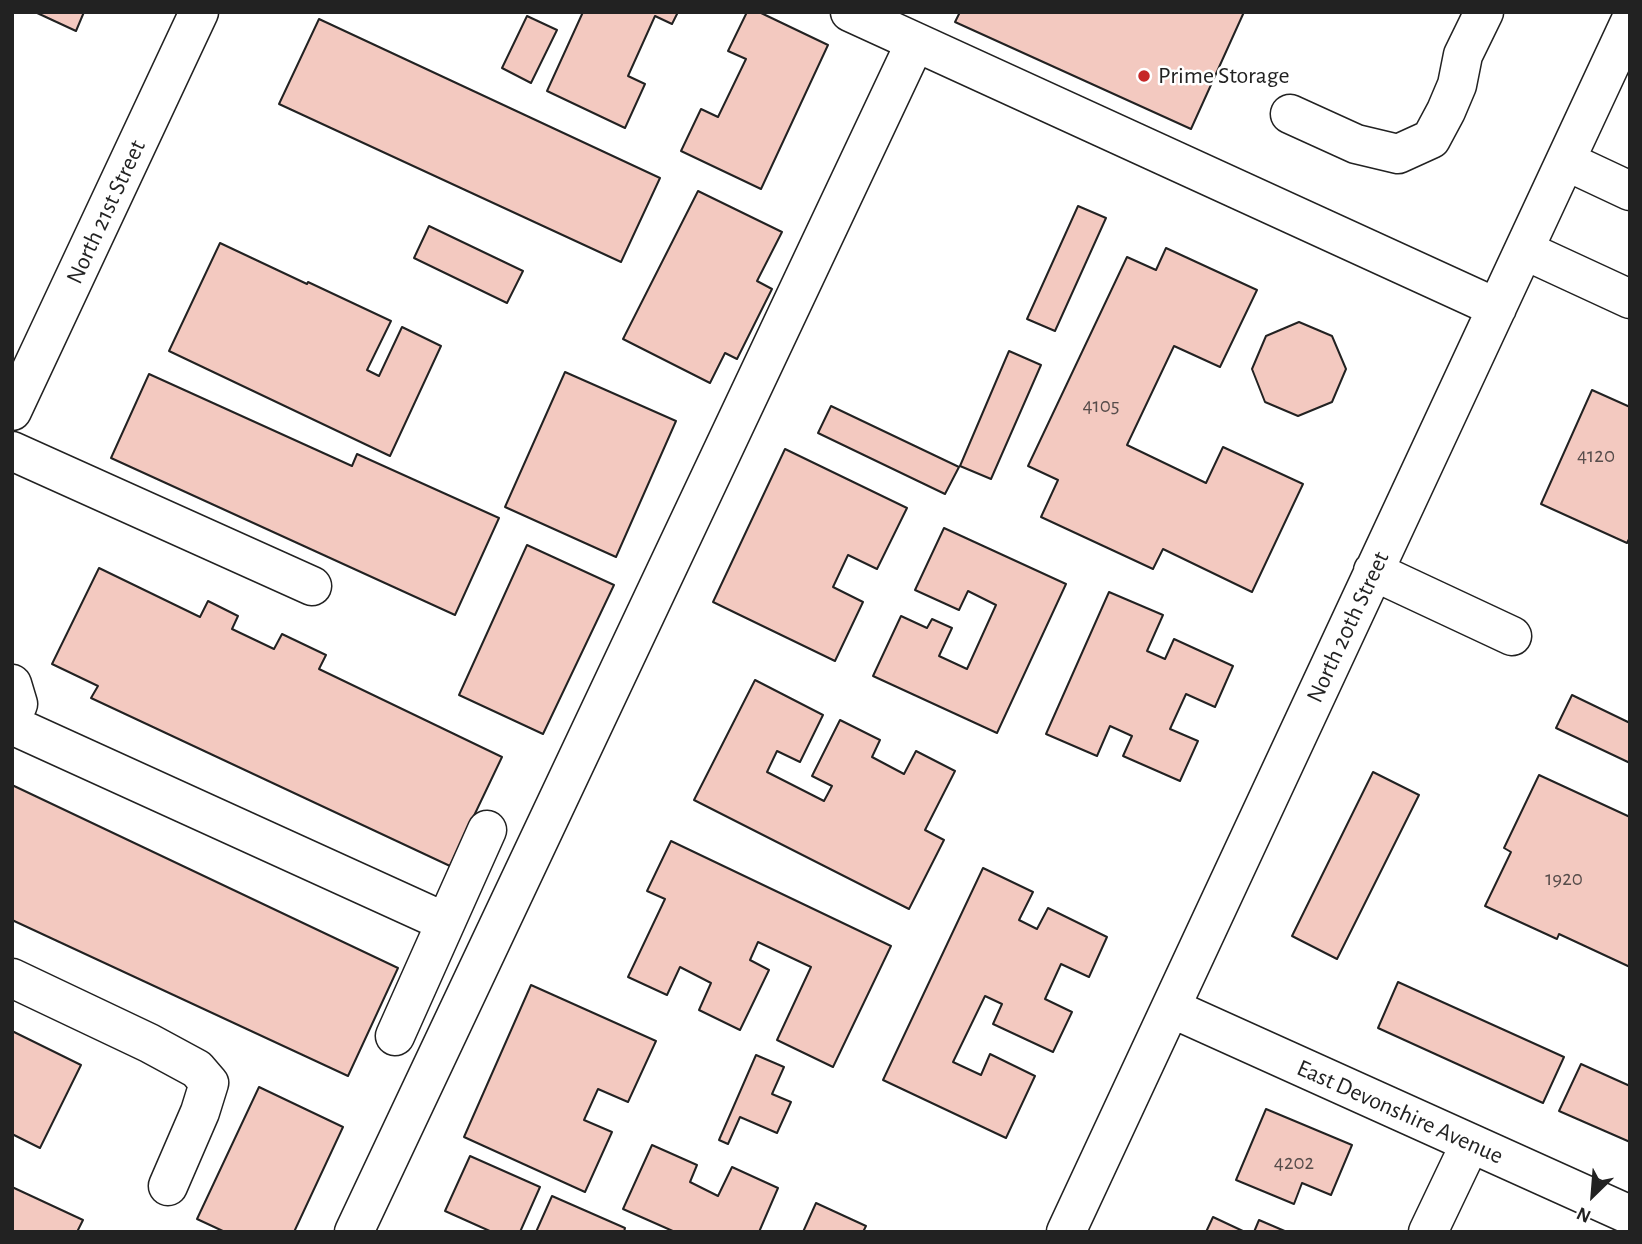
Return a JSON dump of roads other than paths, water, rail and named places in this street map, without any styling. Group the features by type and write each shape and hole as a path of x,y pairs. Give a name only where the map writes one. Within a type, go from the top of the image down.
{"street":[{"name":"North 21st Street","path":"12,411 199,12"},
{"path":"850,12 1497,308"},
{"path":"1290,114 1356,144 1398,154 1431,139 1457,85 1463,55 1484,12"},
{"name":"North 20th Street","path":"1066,1232 1630,22"},
{"path":"354,1232 915,43"},
{"path":"1566,161 1630,191"},
{"path":"1524,250 1630,299"},
{"path":"12,451 312,586"},
{"path":"1373,571 1512,636"},
{"path":"12,684 18,704 12,718"},
{"path":"12,725 445,922"},
{"path":"395,1036 487,830"},
{"path":"12,978 149,1043 197,1069 209,1083 200,1112 168,1186"},
{"name":"East Devonshire Avenue","path":"1171,1008 1630,1215"},
{"path":"1428,1232 1470,1143"}],"place":[{"name":"Prime Storage","path":"1144,76"}]}
